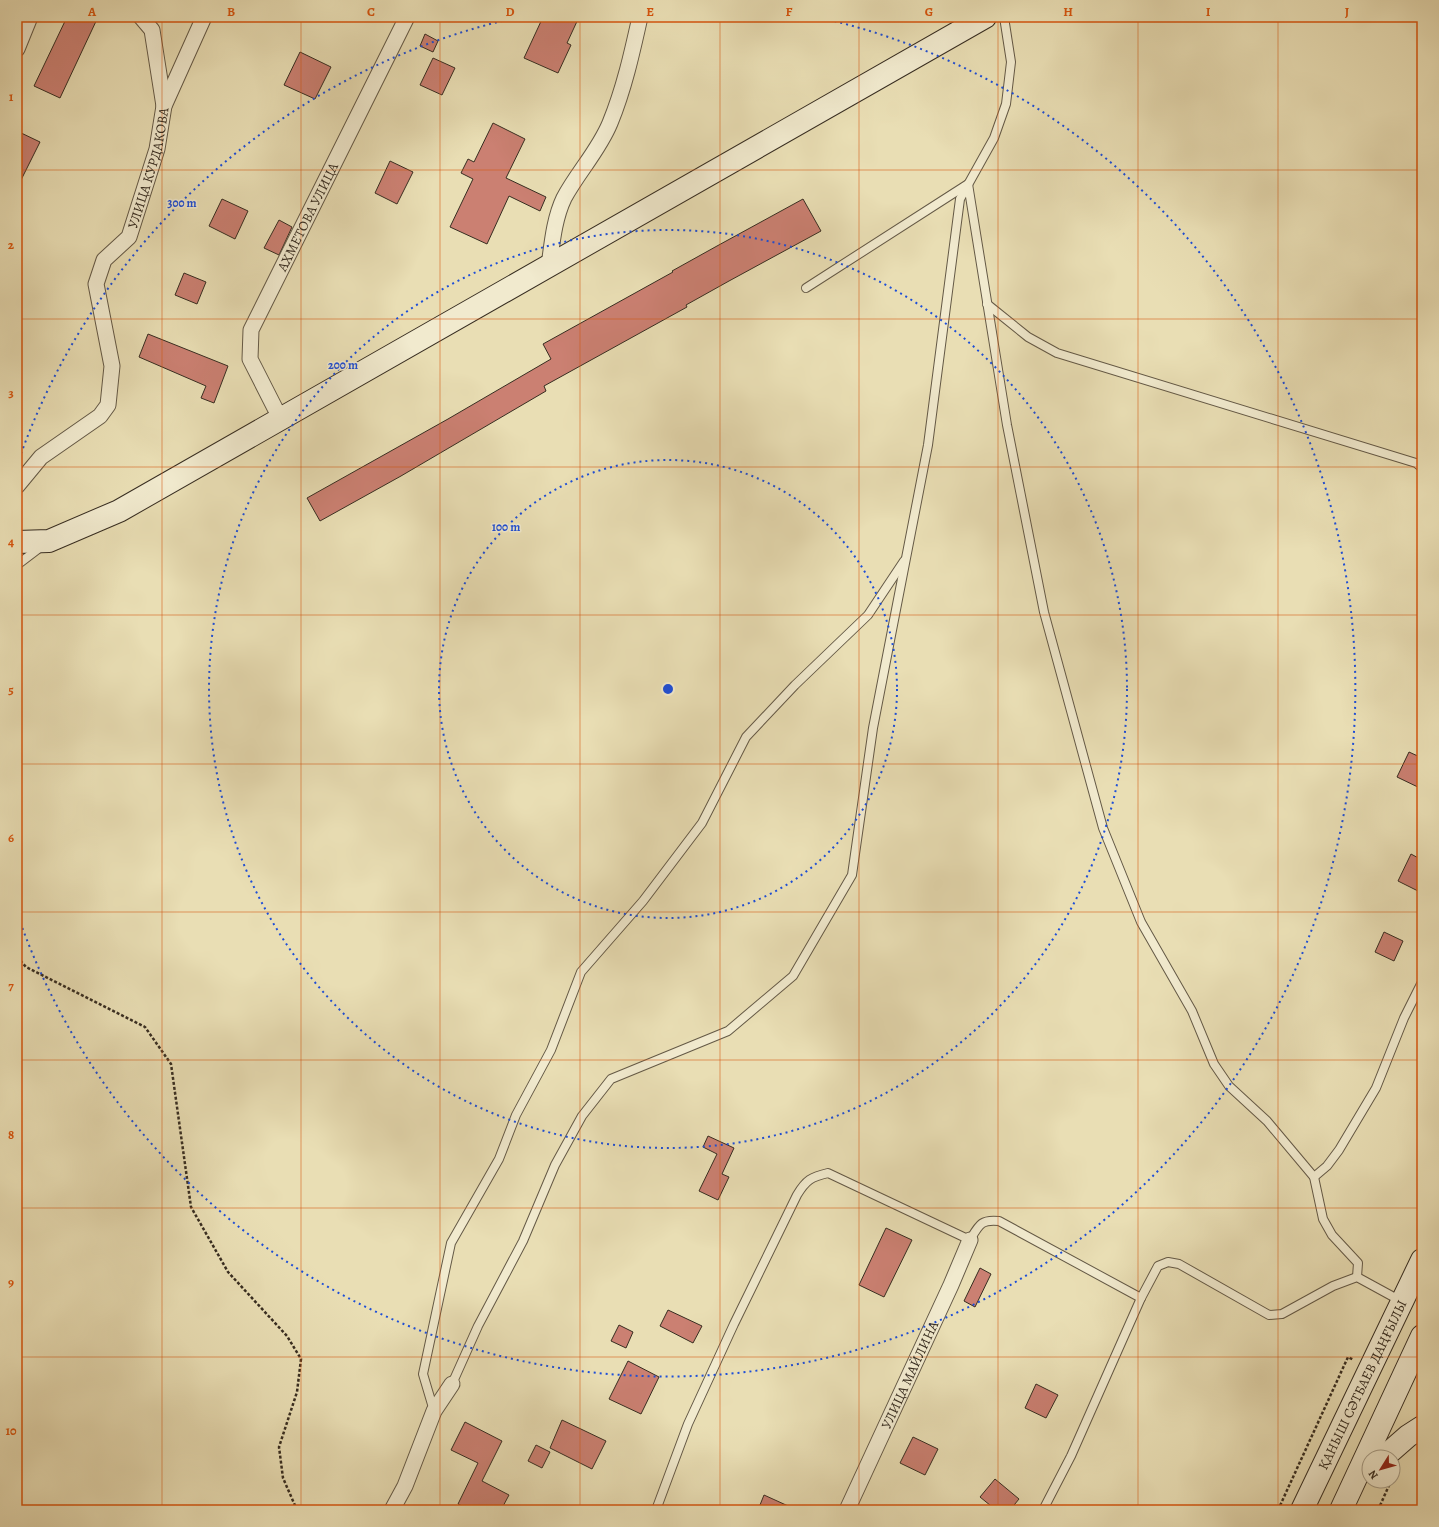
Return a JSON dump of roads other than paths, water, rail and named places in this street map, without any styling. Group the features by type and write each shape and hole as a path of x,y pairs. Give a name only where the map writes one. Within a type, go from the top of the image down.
{"street":[{"path":"17,49 30,17"},
{"path":"141,17 152,30 164,106"},
{"name":"УЛИЦА КУРДАКОВА","path":"17,486 18,482 41,457 100,416 108,405 112,366 96,284 104,260 129,237 157,149 164,106 204,17"},
{"name":"АХМЕТОВА УЛИЦА","path":"281,420 250,359 251,330 407,17"},
{"path":"549,266 556,221 564,199 604,136 610,122 630,62 640,17"},
{"path":"17,542 49,541 119,511 281,420 985,17"},
{"name":"УЛИЦА МАЙЛИНА","path":"847,1510 948,1293 970,1240"},
{"name":"ҚАНЫШ СӘТБАЕВ ДАҢҒЫЛЫ","path":"1302,1510 1420,1267"},
{"path":"1373,1449 1422,1335 1398,1311"},
{"path":"392,1510 405,1486 434,1411 452,1384"},
{"path":"1393,1449 1408,1436 1422,1427"},
{"path":"1341,1510 1361,1477"}],"lane":[{"path":"452,1384 478,1326 523,1241 555,1165 582,1116 611,1079 728,1031 793,976 852,875 873,728 928,445 960,199 994,138 1006,104 1011,62 1004,17"},
{"path":"806,288 968,184"},
{"path":"968,184 1007,425 1044,612 1102,828 1141,922 1192,1012 1214,1064 1229,1086 1267,1121 1314,1177 1323,1219 1332,1235 1358,1263 1357,1277"},
{"path":"987,304 1028,337 1057,353 1416,463 1422,468"},
{"path":"17,565 49,541"},
{"path":"434,1411 423,1374 451,1243 499,1159 516,1115 552,1050 581,972 643,901 702,823 746,737 795,685 868,615 906,557"},
{"path":"1314,1177 1327,1166 1339,1150 1376,1088 1404,1018 1422,982"},
{"path":"656,1510 688,1424 734,1324 797,1195 805,1182 816,1176 828,1173 970,1240 978,1225 989,1220 999,1221 1141,1298"},
{"path":"1043,1510 1071,1456 1141,1298 1158,1266 1168,1262 1179,1264 1269,1315 1282,1314 1333,1286 1357,1277"},
{"path":"1357,1277 1398,1311"}]}
